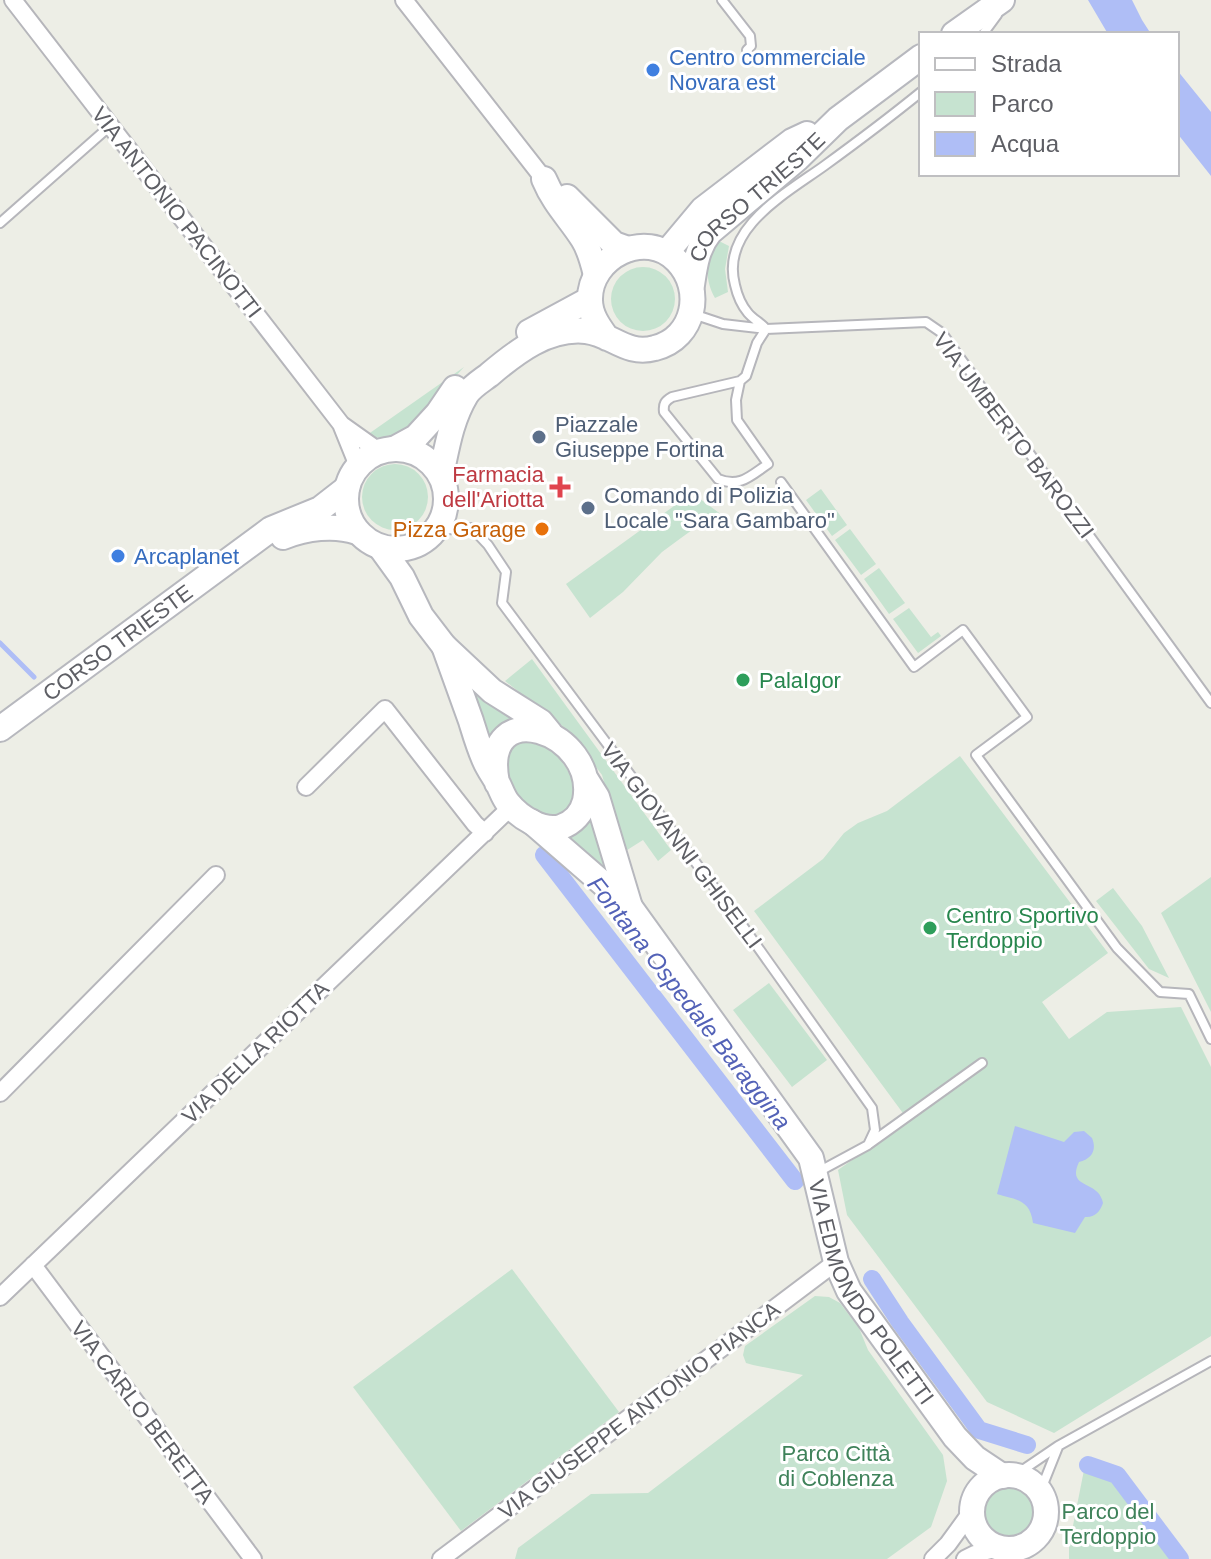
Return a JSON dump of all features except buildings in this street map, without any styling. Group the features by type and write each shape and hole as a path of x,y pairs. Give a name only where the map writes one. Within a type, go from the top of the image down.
{"main road":[{"path":"957,32 1005,0"},
{"name":"CORSO TRIESTE","path":"692,285 695,260 710,232 798,158 838,119 919,58"},
{"name":"CORSO TRIESTE","path":"667,252 703,209 792,141 838,119"},
{"path":"544,179 563,193 614,244 628,249"},
{"path":"544,179 552,198 584,241 592,258 594,318 607,338"},
{"path":"432,535 413,547 397,550 381,548 357,532 349,518 346,503 347,488 358,466 367,458 416,437 467,375 593,287 610,257 628,249 648,247 667,252 678,262 692,285 693,300 691,314 682,332 654,349 623,347 588,331 565,331 546,336 505,361 468,391 453,420 441,475"},
{"path":"387,450 408,450 421,455 441,475 446,489 443,519 419,554 421,616"},
{"name":"CORSO TRIESTE","path":"0,729 271,529 320,509 347,488"},
{"name":"CORSO TRIESTE","path":"237,556 291,534 341,526 357,532"},
{"path":"381,548 402,577 421,616 444,646 492,691 541,722 571,751 585,777 585,800 574,820 565,826 542,827 511,807 485,761 444,646"},
{"path":"497,783 494,762 501,742 518,730 551,734"},
{"name":"VIA EDMONDO POLETTI","path":"585,777 597,797 630,907"},
{"name":"VIA EDMONDO POLETTI","path":"532,822 630,907 811,1158 836,1262 849,1291 955,1437 975,1458 1008,1476"},
{"name":"VIA EDMONDO POLETTI","path":"955,1437 974,1505"},
{"path":"1008,1476 1026,1479 1040,1492 1046,1508 1046,1520 1041,1532 1019,1551 988,1542 979,1534 974,1523 974,1505 981,1488 991,1480 1008,1476"}],"street":[{"name":"VIA ANTONIO PACINOTTI","path":"13,0 341,424 358,466"},
{"path":"404,0 544,179"},
{"name":"VIA ANTONIO PACINOTTI","path":"341,424 387,450"},
{"path":"306,787 385,709 485,833"},
{"name":"VIA DELLA RIOTTA","path":"0,1297 511,807"},
{"path":"0,1093 216,875"},
{"name":"VIA GIUSEPPE ANTONIO PIANCA","path":"441,1559 836,1262"},
{"name":"VIA CARLO BERETTA","path":"33,1265 253,1559"},
{"path":"933,1559 948,1544 974,1505"},
{"path":"965,1559 975,1554 1019,1551"}],"lane":[{"path":"722,0 750,36 751,46 747,50"},
{"path":"984,32 1005,0"},
{"path":"740,381 736,400 737,420 768,464 744,480 729,484 718,479 664,412 663,406 672,397 740,381 746,376 757,343 766,329 746,311 737,293 733,258 739,241 753,220 781,197 919,94"},
{"path":"0,223 110,126"},
{"name":"VIA UMBERTO BAROZZI","path":"691,314 723,324 766,329 926,322 942,333 1211,703"},
{"path":"781,482 914,667 963,630 1027,717 976,755 1117,948 1160,992 1189,994 1211,1039"},
{"name":"VIA GIOVANNI GHISELLI","path":"432,535 472,528 488,545 506,572 502,603 740,922 872,1108 875,1130 868,1145"},
{"path":"815,1173 868,1145 982,1063"},
{"path":"1008,1476 1211,1361"},
{"path":"1040,1492 1058,1446"}],"green space":[{"path":"719,241 729,246 725,269 728,292 715,298 708,269"},
{"path":"637,267 649,267 666,276 673,287 673,311 666,322 649,331 637,331 625,326 616,317 611,305 611,293 616,281 625,272"},
{"path":"464,367 422,422 397,435 379,438 367,435"},
{"path":"388,464 402,464 414,469 423,478 428,497 426,510 419,521 402,530 388,530 376,525 367,516 362,504 362,490 367,478 376,469"},
{"path":"821,489 847,525 832,536 806,500"},
{"path":"692,493 722,515 699,525 662,552 623,592 590,618 566,584"},
{"path":"850,529 876,564 861,575 835,540"},
{"path":"879,568 905,603 889,614 864,579"},
{"path":"909,608 931,637 938,632 941,636 918,653 893,619"},
{"path":"532,659 671,850 658,861 643,840 624,852 602,775 570,732 505,681"},
{"path":"456,666 531,723 488,755"},
{"path":"527,739 549,748 559,757 575,782 575,805 550,822 520,797 504,761 513,744"},
{"path":"960,756 1108,953 1042,1002 1069,1039 1107,1012 1181,1007 1211,1067 1211,1336 1054,1433 987,1402 847,1215 838,1170 908,1120 754,911 823,859 844,833 858,823 887,811"},
{"path":"591,810 623,893 561,834"},
{"path":"1211,877 1211,1012 1161,913"},
{"path":"1113,888 1142,926 1169,978 1149,969 1096,901"},
{"path":"769,983 827,1060 792,1087 733,1010"},
{"path":"512,1269 619,1412 461,1531 353,1387"},
{"name":"Parco Città di Coblenza","path":"815,1296 829,1297 840,1303 859,1328 868,1350 943,1455 947,1481 931,1527 887,1559 515,1559 518,1548 591,1494 648,1493 803,1375 746,1363 743,1355 745,1346"},
{"name":"Parco del Terdoppio","path":"1084,1470 1126,1487 1177,1559 1069,1559"},
{"path":"1010,1482 1030,1491 1039,1511 1030,1531 1010,1540 990,1531 981,1511 990,1491"}],"water":[{"path":"1088,0 1132,0 1150,32 1107,32"},
{"path":"1179,72 1211,112 1211,176 1179,136"},
{"path":"1015,1126 1064,1142 1074,1132 1084,1131 1092,1138 1092,1153 1079,1162 1077,1177 1096,1190 1103,1203 1096,1214 1085,1217 1075,1233 1033,1223 1025,1205 997,1194"}],"waterway":[{"name":"Fontana Ospedale Baraggina","path":"0,643 34,677"},
{"name":"Fontana Ospedale Baraggina","path":"544,855 795,1181"},
{"name":"Fontana Ospedale Baraggina","path":"872,1279 979,1430 1027,1445"},
{"name":"Fontana Ospedale Baraggina","path":"1088,1465 1117,1475 1180,1559"}],"place":[{"name":"Centro commerciale Novara est","path":"653,70"},
{"name":"Piazzale Giuseppe Fortina","path":"539,437"},
{"name":"Farmacia dell'Ariotta","path":"560,487"},
{"name":"Comando di Polizia Locale \"Sara Gambaro\"","path":"588,508"},
{"name":"Pizza Garage","path":"542,529"},
{"name":"Arcaplanet","path":"118,556"},
{"name":"PalaIgor","path":"743,680"},
{"name":"Centro Sportivo Terdoppio","path":"930,928"}]}
